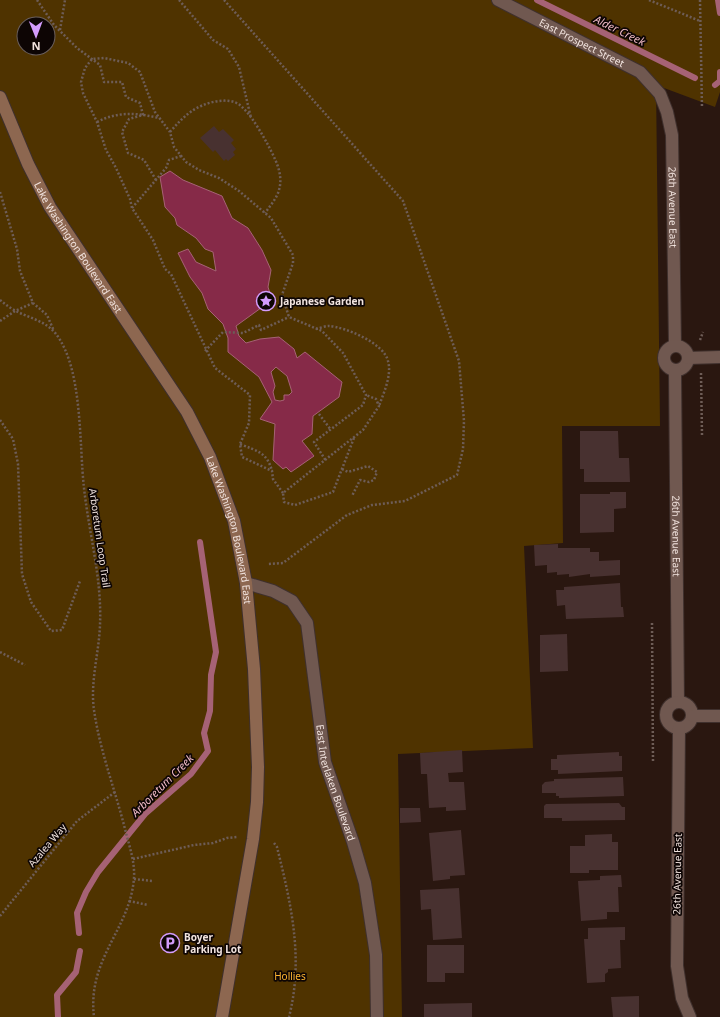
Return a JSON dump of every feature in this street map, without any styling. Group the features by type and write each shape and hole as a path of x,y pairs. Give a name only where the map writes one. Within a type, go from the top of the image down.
{"main road":[{"name":"Lake Washington Boulevard East","path":"0,97 28,164 50,207 159,368 186,412 210,457 234,521 246,583 257,722 257,802 250,858 222,1017"}],"street":[{"name":"East Prospect Street","path":"498,0 640,72 660,94"},
{"name":"26th Avenue East","path":"660,94 667,112 672,135 675,346"},
{"path":"675,346 685,350 688,358 685,367 675,371 665,366 663,357 667,350 675,346"},
{"path":"688,358 720,357"},
{"name":"26th Avenue East","path":"675,371 678,702"},
{"name":"East Interlaken Boulevard","path":"246,583 273,591 292,600 307,623 325,762 353,842 365,883 376,955 377,1017"},
{"path":"678,702 688,705 691,708 693,716 689,724 679,728 669,723 666,715 669,707 678,702"},
{"path":"693,716 720,716"},
{"name":"26th Avenue East","path":"679,728 677,966 682,998 690,1017"}],"path":[{"path":"37,0 60,30 77,48 100,65 104,82 122,82 126,97 140,103 143,115"},
{"path":"60,30 65,0"},
{"path":"179,0 213,40 228,49 232,55 239,67 251,118"},
{"path":"224,0 403,201 459,361 464,421 463,449 457,475 405,501 372,505 347,515 283,563 266,564"},
{"path":"649,0 700,21"},
{"path":"700,0 702,108"},
{"path":"272,471 242,457 240,444 249,423 250,394 215,368 205,350 171,274 165,269 153,240 132,208 130,199 106,150 97,122 83,93 81,82 85,68 92,59 104,58 128,63 140,72 155,112 170,132 174,148 186,162 199,170 224,181 271,218 293,255 293,263 282,295 289,317"},
{"path":"170,132 181,119 193,110 208,104 225,100 240,105 251,118 274,156 280,173 279,189 274,200 265,213"},
{"path":"97,122 109,116 124,114 160,118"},
{"path":"143,115 129,119 122,132 128,153 144,160 156,180"},
{"path":"132,208 166,168 169,160 181,156"},
{"path":"0,192 17,249 20,271 33,303 47,315 54,332"},
{"name":"Arboretum Loop Trail","path":"0,300 15,311 40,322 54,332 60,341 69,362 76,398 84,489 100,594 100,626 94,675 93,708 97,729 133,859 134,879 129,901 96,977 92,992 94,1017"},
{"path":"0,321 15,311 33,303"},
{"path":"205,350 223,332 243,333 258,325 260,330 289,317 322,331 343,353 366,395 376,399 379,406"},
{"path":"283,493 326,461 363,430 371,415 379,406 389,373 388,360 383,350 353,333 328,326 316,329"},
{"path":"699,345 703,332"},
{"path":"701,371 702,435"},
{"path":"326,461 314,442 363,405 366,395"},
{"path":"319,414 331,430"},
{"path":"0,420 13,439 18,464 22,574 31,602 51,631 62,630 80,581"},
{"path":"240,444 260,452 269,460 273,479 283,493 284,502 294,505 334,492 354,438"},
{"path":"342,469 348,472 368,466 377,472 374,480 369,482 360,480 352,496"},
{"path":"652,623 652,761"},
{"path":"0,652 24,665"},
{"path":"652,702 658,701"},
{"name":"Azalea Way","path":"0,916 77,821 115,792"},
{"path":"133,859 194,844 217,843 227,838 239,837"},
{"path":"274,843 280,861 294,923 296,962 293,1000 289,1017"},
{"path":"134,879 153,881"},
{"path":"129,901 148,905"}],"green space":[{"name":"Hollies","path":"0,0 720,0 720,92 715,107 656,85 660,426 562,426 563,543 524,546 533,748 398,754 402,1017 0,1017"}],"shaded area":[{"path":"170,171 183,180 222,196 232,218 248,228 262,250 271,270 268,287 272,300 236,326 239,336 246,343 260,339 279,337 294,349 297,358 305,352 342,382 339,397 313,416 312,434 302,441 314,456 291,472 286,467 283,469 273,460 275,424 260,419 272,402 259,377 228,352 228,338 223,324 208,309 202,293 190,277 178,253 188,249 196,262 216,271 213,252 205,249 196,238 177,225 175,218 165,207 160,177","holes":["276,367 287,376 292,392 289,395 284,395 284,400 275,400 273,392 275,386 271,372"]}],"building":[{"path":"214,126 219,132 223,129 234,140 231,143 236,149 233,152 235,155 228,161 226,159 224,161 215,150 213,152 200,138"},
{"path":"580,431 618,431 619,458 629,458 630,482 584,482 584,469 580,469"},
{"path":"610,492 626,492 626,508 614,509 614,532 580,533 580,494 610,494"},
{"path":"558,544 558,548 590,548 590,552 599,552 599,561 620,560 620,575 590,577 590,574 569,577 569,574 557,575 557,572 547,573 547,565 535,566 534,545"},
{"path":"620,583 621,607 623,607 624,617 566,619 565,605 557,606 556,590 564,590 564,587"},
{"path":"567,634 568,671 540,672 540,635"},
{"path":"462,750 463,772 448,773 449,782 464,782 466,810 446,811 446,807 429,808 427,774 421,774 420,753"},
{"path":"619,752 619,756 622,756 622,771 558,774 558,770 551,770 551,759 557,759 557,755"},
{"path":"623,777 624,796 559,798 559,796 556,796 556,793 542,793 542,785 545,782 554,781 554,779"},
{"path":"619,803 622,807 625,807 625,820 562,821 562,818 544,818 544,806 546,804"},
{"path":"400,808 420,808 421,822 400,823"},
{"path":"461,830 465,875 450,876 450,879 433,881 429,833"},
{"path":"612,834 612,842 618,842 618,870 589,870 589,873 570,873 570,846 585,846 585,835"},
{"path":"621,875 622,887 618,887 619,912 607,912 607,919 581,921 578,881 600,880 600,876"},
{"path":"459,888 462,938 433,940 431,909 421,910 420,890"},
{"path":"625,927 625,940 620,940 621,968 608,969 608,972 605,974 605,982 587,983 584,939 588,939 588,928"},
{"path":"427,945 464,945 464,973 445,973 445,982 427,982"},
{"path":"639,996 639,1017 613,1017 611,997"},
{"path":"472,1003 472,1017 424,1017 424,1004"}],"waterway":[{"name":"Alder Creek","path":"537,0 695,78"},
{"name":"Alder Creek","path":"718,0 720,13"},
{"name":"Alder Creek","path":"715,85 720,81 720,72"},
{"name":"Arboretum Creek","path":"79,933 77,913 86,892 98,872 145,814 191,774 208,751 204,733 210,711 211,675 216,652 200,542"},
{"name":"Arboretum Creek","path":"58,1017 57,995 76,972 80,951"}],"place":[{"name":"Japanese Garden","path":"266,301"},
{"name":"Boyer Parking Lot","path":"170,943"}]}
